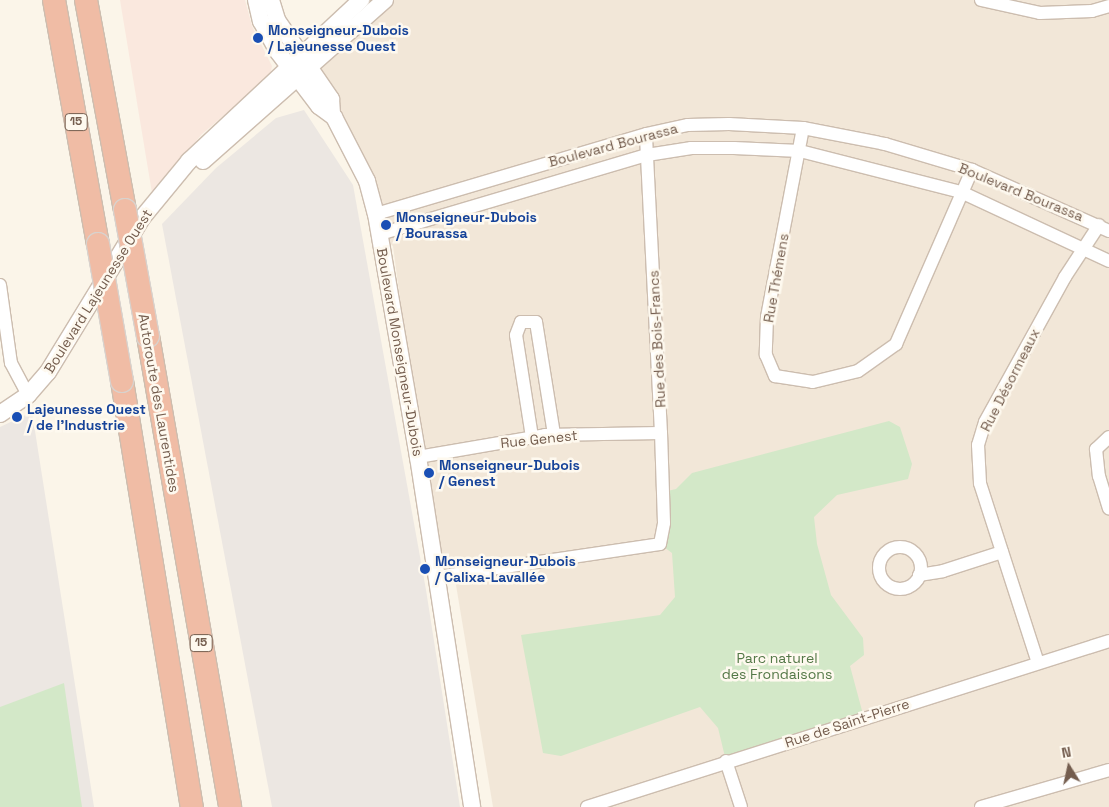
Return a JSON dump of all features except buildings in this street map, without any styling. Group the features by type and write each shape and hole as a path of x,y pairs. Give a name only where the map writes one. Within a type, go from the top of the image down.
{"highway":[{"name":"15","path":"54,0 122,381 192,807"},
{"name":"Autoroute des Laurentides","path":"86,0 148,336 230,807"}],"street":[{"name":"Boulevard Monseigneur-Dubois","path":"256,0 260,21 300,67 331,98 332,114 367,181 376,214 418,457 472,807"},
{"name":"Boulevard Monseigneur-Dubois","path":"271,0 277,20 300,67"},
{"name":"Boulevard Lajeunesse Ouest","path":"300,67 361,0"},
{"name":"Boulevard Lajeunesse Ouest","path":"0,414 28,394 51,368 142,218 171,184 300,67 385,0"},
{"path":"981,0 1040,13 1092,11 1109,6"},
{"name":"Boulevard Bourassa","path":"376,214 646,134 688,126 803,128 885,144 972,170 1104,228"},
{"name":"Rue Thémens","path":"803,128 767,317 766,355 774,376 813,382 858,371 896,344 972,170"},
{"name":"Rue des Bois-Francs","path":"436,578 660,544 664,523 661,433 646,134"},
{"name":"Boulevard Bourassa","path":"380,234 647,155 691,148 800,151 961,192 1084,247 1109,261"},
{"name":"Rue Désormeaux","path":"1038,663 980,483 978,445 985,422 1084,247 1104,228"},
{"path":"0,285 11,362 28,394"},
{"path":"532,437 516,335 521,322 536,322 554,435"},
{"name":"Rue Genest","path":"418,457 532,437 661,433"},
{"path":"1109,437 1096,449 1099,476 1109,508"},
{"path":"919,575 944,572 1002,552"},
{"name":"Rue de Saint-Pierre","path":"587,807 610,804 726,761 1109,641"},
{"path":"726,761 741,807"},
{"path":"981,807 1104,771 1109,781"}],"shaded area":[{"path":"120,0 245,0 252,26 272,66 270,76 202,134 152,193"},
{"path":"348,0 1109,0 1109,807 493,807 452,561 437,577 393,246 380,234 306,42"},
{"path":"304,110 353,185 426,590 460,807 272,807 162,224 216,168 276,118"},
{"path":"32,412 94,807 0,807 0,427"}],"green space":[{"name":"Parc naturel des Frondaisons","path":"889,421 900,427 912,464 908,479 837,495 814,517 817,544 831,595 863,638 864,655 850,666 864,718 726,761 718,728 700,707 561,756 543,753 521,635 660,615 675,597 672,553 660,544 663,492 676,489 692,473"},
{"path":"64,683 82,807 0,807 0,707"}],"place":[{"name":"Monseigneur-Dubois / Lajeunesse Ouest","path":"258,38"},
{"name":"Monseigneur-Dubois / Bourassa","path":"386,225"},
{"name":"Lajeunesse Ouest / de l'Industrie","path":"17,417"},
{"name":"Monseigneur-Dubois / Genest","path":"429,473"},
{"name":"Monseigneur-Dubois / Calixa-Lavallée","path":"425,569"}]}
